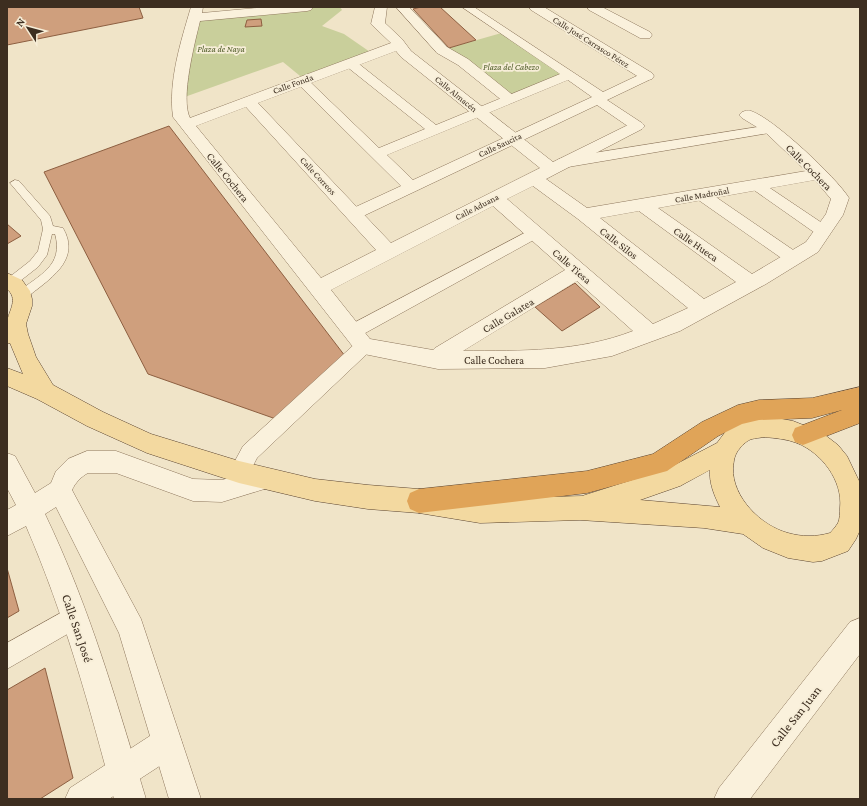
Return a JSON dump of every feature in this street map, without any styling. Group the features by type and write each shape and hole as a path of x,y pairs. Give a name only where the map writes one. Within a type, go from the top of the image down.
{"highway":[{"path":"419,501 587,482 659,463 710,429 738,415 759,410 812,408 860,396"},
{"path":"803,435 860,413"}],"main road":[{"path":"13,286 23,309 12,330 18,339 26,360 45,392"},
{"path":"7,377 45,392 95,419 147,443 263,479 315,490 368,497 419,501 480,511 580,508 704,516 748,523"},
{"path":"580,508 672,478 724,451 734,438 747,430 764,427 783,428 803,435 818,443 832,454 846,472 856,492 859,510 852,530 838,543 818,549 794,548 769,538 748,523 733,505 724,486 721,468 724,451"},
{"path":"832,454 860,462"}],"street":[{"path":"195,12 307,7"},
{"name":"Calle Almacén","path":"381,7 378,24 406,54 513,139 557,166"},
{"path":"402,7 442,50 463,62 509,99"},
{"path":"467,7 569,75 636,126"},
{"name":"Calle José Carrasco Pérez","path":"535,7 647,76"},
{"path":"593,7 645,35"},
{"name":"Calle Cochera","path":"195,12 188,43 178,110 181,117 358,339 438,360 545,359 612,348 673,326 812,247 834,215 840,198 819,174 770,129 747,115"},
{"name":"Calle Fonda","path":"186,124 399,45"},
{"path":"350,63 434,130"},
{"path":"377,154 569,75"},
{"name":"Calle Saucita","path":"354,214 647,76"},
{"path":"302,81 411,186"},
{"name":"Calle Correos","path":"248,101 389,252"},
{"name":"Calle Aduana","path":"318,288 636,126"},
{"path":"557,166 770,129"},
{"name":"Calle Madroñal","path":"584,215 819,174"},
{"name":"Calle Silos","path":"534,178 584,215 703,309"},
{"path":"756,185 823,232"},
{"path":"702,195 793,258"},
{"name":"Calle Tiesa","path":"494,198 650,334"},
{"name":"Calle Hueca","path":"642,206 751,283"},
{"path":"239,472 250,452 358,339 534,232"},
{"name":"Calle Galatea","path":"438,360 442,354 579,271"},
{"path":"7,524 60,491 64,479 76,467 87,462 116,462 193,490 222,491 263,479"},
{"name":"Calle San José","path":"7,464 31,509 55,564 75,617 98,684 126,785"},
{"path":"60,491 131,630 185,799"},
{"path":"7,657 75,617"},
{"name":"Calle San Juan","path":"730,799 860,632"},
{"path":"81,799 126,785 166,743"}],"lane":[{"path":"13,286 43,252 48,229 46,219 15,183"},
{"path":"13,286 45,277 62,258 63,242 59,231 48,229"}],"green space":[{"name":"Plaza de Naya","path":"307,7 340,7 342,10 322,26 344,34 373,54 305,80 283,62 179,99 194,18"},
{"name":"Plaza del Cabezo","path":"505,32 569,75 509,99 442,50"}],"building":[{"path":"7,7 139,7 143,18 7,45"},
{"path":"421,7 440,7 476,40 449,48 413,9"},
{"path":"261,19 262,26 245,27 247,20"},
{"path":"169,126 345,356 276,419 148,374 44,172"},
{"path":"7,224 21,236 7,244"},
{"path":"575,283 600,307 562,331 535,307"},
{"path":"7,568 19,611 7,618"},
{"path":"45,668 73,778 40,799 7,799 7,690"}]}
